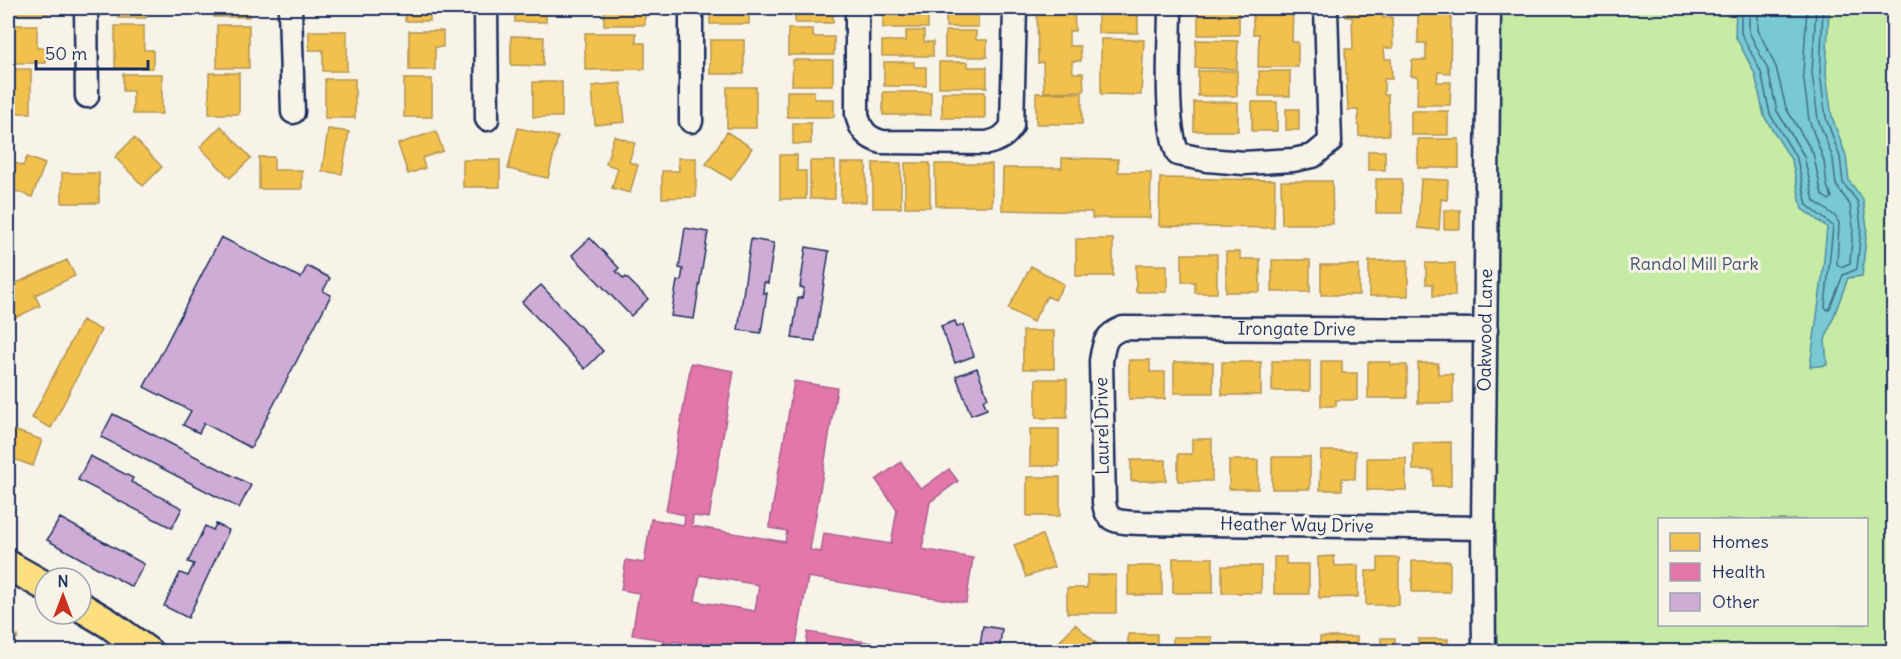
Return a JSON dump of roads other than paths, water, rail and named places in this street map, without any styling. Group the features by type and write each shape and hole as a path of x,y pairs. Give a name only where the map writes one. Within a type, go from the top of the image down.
{"main road":[{"path":"8,565 33,579"},
{"path":"93,614 148,651"}],"street":[{"path":"86,8 87,96"},
{"path":"290,8 293,112"},
{"path":"486,8 487,119"},
{"path":"691,8 691,121"},
{"path":"857,8 857,114 859,125 864,133 873,140 882,142 987,143 1006,136 1012,126 1015,8"},
{"path":"1170,8 1171,117 1174,144 1178,154 1207,160 1244,163 1293,160 1313,156 1330,142 1326,8"},
{"name":"Oakwood Lane","path":"1484,651 1483,528 1489,8"},
{"name":"Irongate Drive","path":"1110,333 1123,328 1157,327 1486,330"},
{"name":"Laurel Drive","path":"1110,333 1105,342 1101,361 1104,502 1105,511 1111,519"},
{"name":"Heather Way Drive","path":"1111,519 1118,522 1141,523 1483,528"}],"water":[{"path":"1736,8 1829,8 1826,73 1832,117 1846,156 1849,181 1863,199 1867,228 1862,276 1848,278 1825,340 1827,365 1810,367 1827,227 1802,209 1792,161 1764,116 1755,74 1735,35"}],"park label":[{"name":"Randol Mill Park","path":"1694,264"}]}
